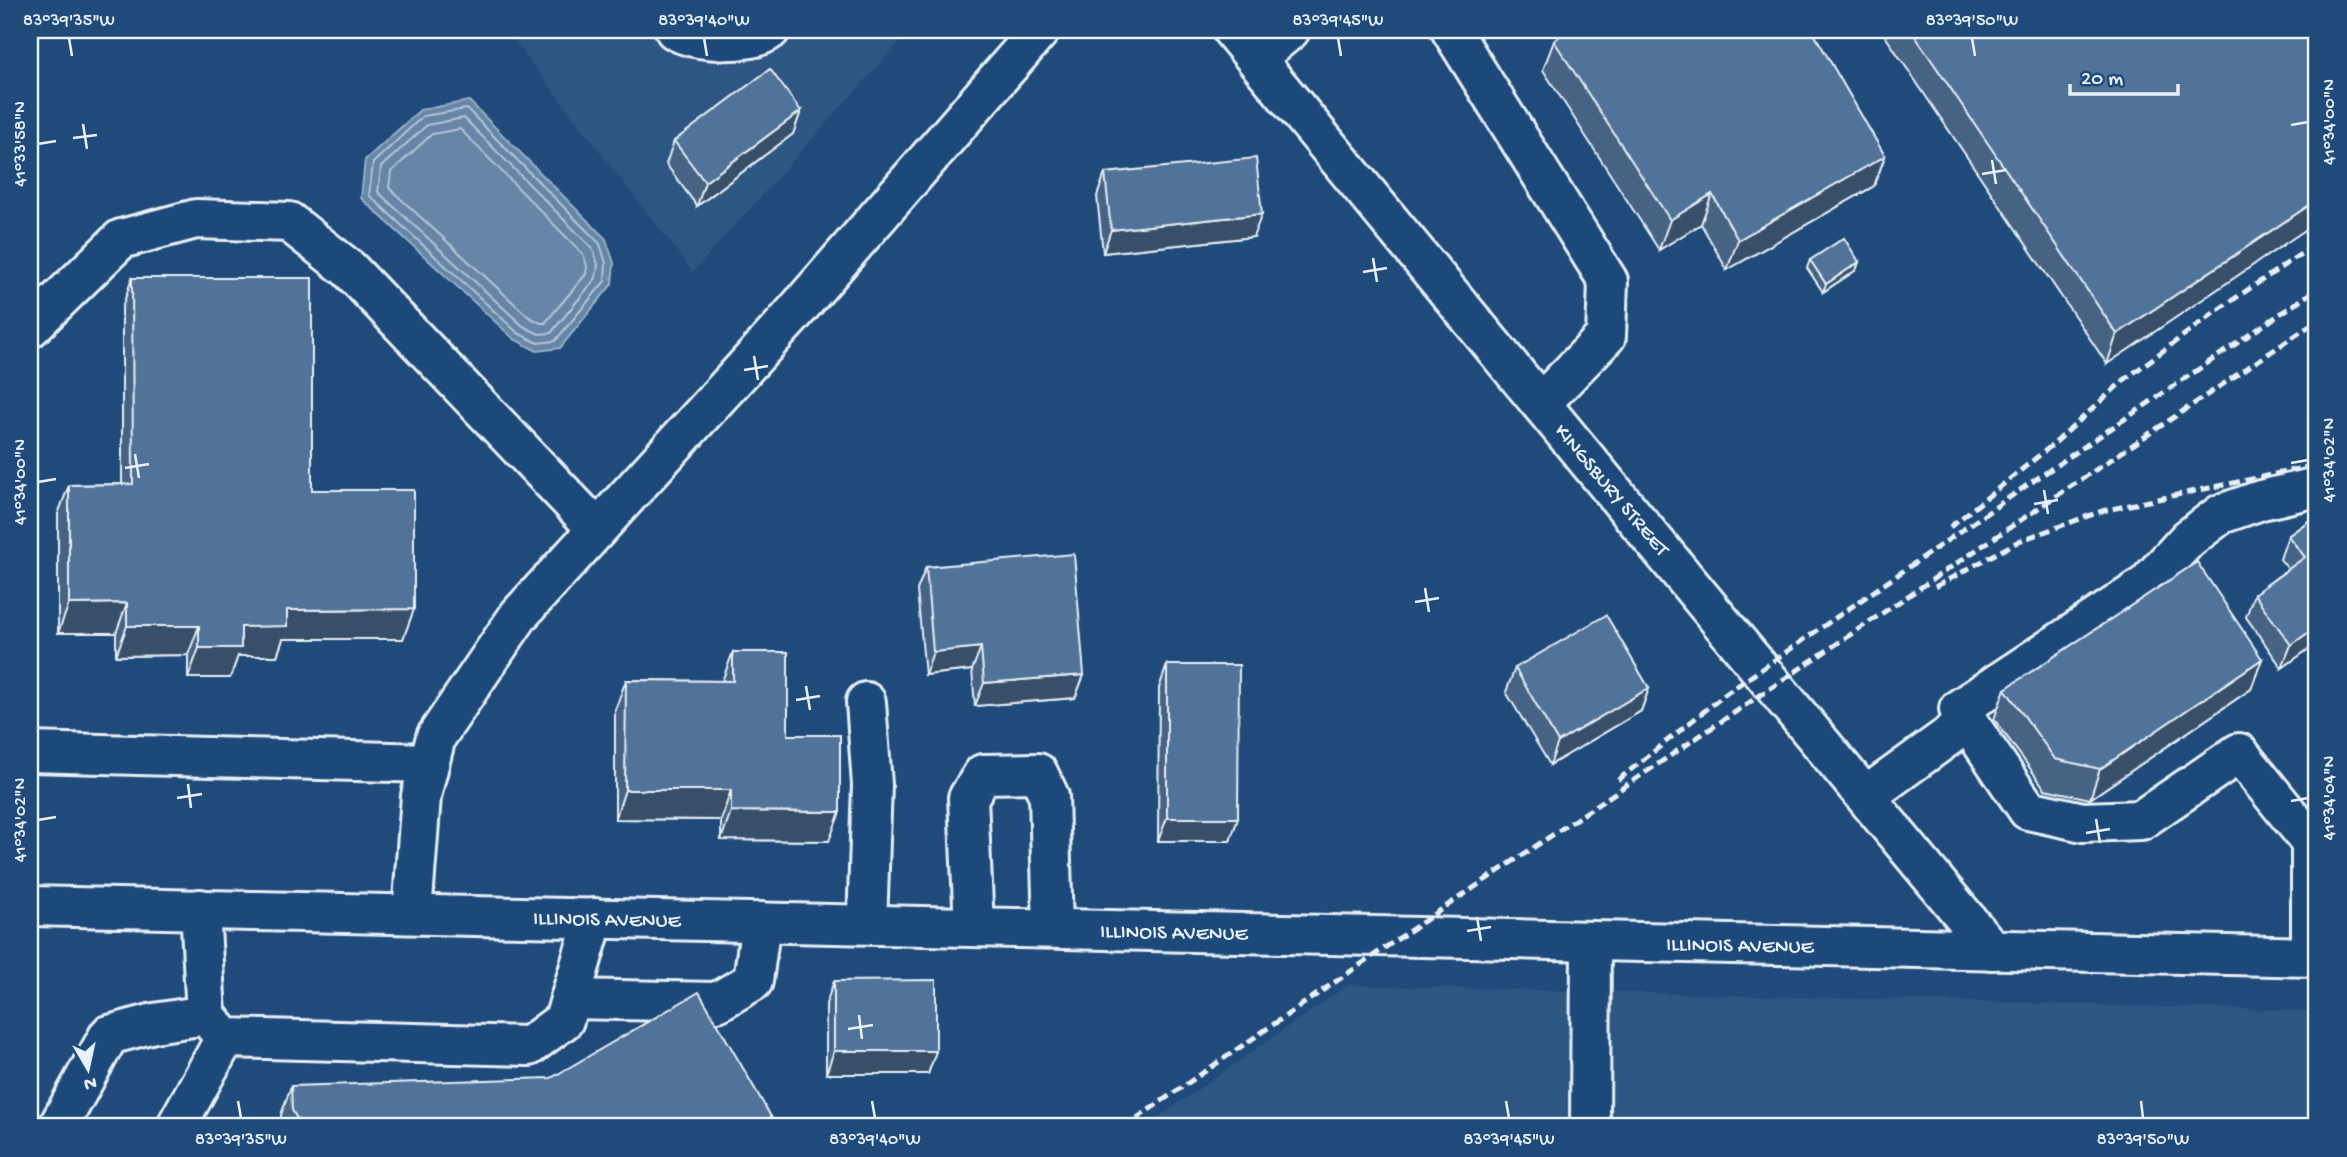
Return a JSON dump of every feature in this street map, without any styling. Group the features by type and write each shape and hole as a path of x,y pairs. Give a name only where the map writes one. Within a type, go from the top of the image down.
{"main road":[{"path":"674,30 685,36 727,40 764,35 770,30"},
{"path":"412,914 421,796 436,737 519,615 789,319 1040,30"},
{"path":"1244,44 1290,30"},
{"path":"1451,30 1608,281 1606,336 1541,403"},
{"name":"KINGSBURY STREET","path":"1244,44 1992,950"},
{"path":"30,328 121,239 196,219 289,222 349,269 597,529"},
{"path":"2314,957 2311,842 2239,753 2141,820 2083,822 2028,810 1959,709 2145,586 2188,539 2221,514 2261,500 2317,487"},
{"path":"866,702 872,785 867,924"},
{"path":"1866,796 1968,722"},
{"path":"30,751 429,763"},
{"path":"974,927 968,798 983,774 1038,773 1049,796 1053,928"},
{"name":"ILLINOIS AVENUE","path":"30,906 2314,957"},
{"path":"176,1127 216,1026 201,909"},
{"path":"58,1127 109,1035 154,1023 529,1046 564,1020 594,918"},
{"path":"570,999 717,1002 754,981 761,922"},
{"path":"1590,1127 1591,941"}],"shaded area":[{"path":"506,30 910,30 693,272"},
{"path":"1348,985 2317,1011 2317,1127 1144,1127"}],"water":[{"path":"469,101 606,239 614,263 612,284 560,348 537,351 514,339 361,198 365,160 420,110"}],"building":[{"path":"1566,30 1812,30 1885,156 1738,240 1712,194 1670,220 1554,41"},
{"path":"1911,30 2317,30 2317,200 2117,334"},
{"path":"770,69 801,111 705,182 674,141"},
{"path":"1256,158 1262,214 1111,230 1105,173"},
{"path":"1844,238 1859,262 1826,284 1810,260"},
{"path":"132,278 312,278 312,490 414,490 414,609 287,610 287,626 241,627 241,648 199,648 199,626 127,626 127,603 69,604 69,485 133,484"},
{"path":"2317,515 2317,626 2291,645 2254,594 2305,557 2288,536"},
{"path":"1074,554 1084,675 984,683 981,647 933,652 926,567"},
{"path":"2197,562 2262,659 2100,769 2055,759 2005,689"},
{"path":"1606,615 1649,688 1558,742 1515,668"},
{"path":"733,652 788,652 788,735 840,735 840,812 731,811 731,790 625,790 626,680 733,681"},
{"path":"1167,665 1239,665 1238,818 1167,818"},
{"path":"936,980 936,1051 834,1051 834,981"},
{"path":"699,992 777,1127 298,1127 292,1110 291,1086 551,1078"}],"railway":[{"path":"1950,527 2056,442 2124,380 2215,312 2317,243"},
{"path":"1618,780 1727,693 2317,289"},
{"path":"1124,1127 1402,936 2317,321"},
{"path":"1935,587 2019,541 2102,511 2317,465"}]}
